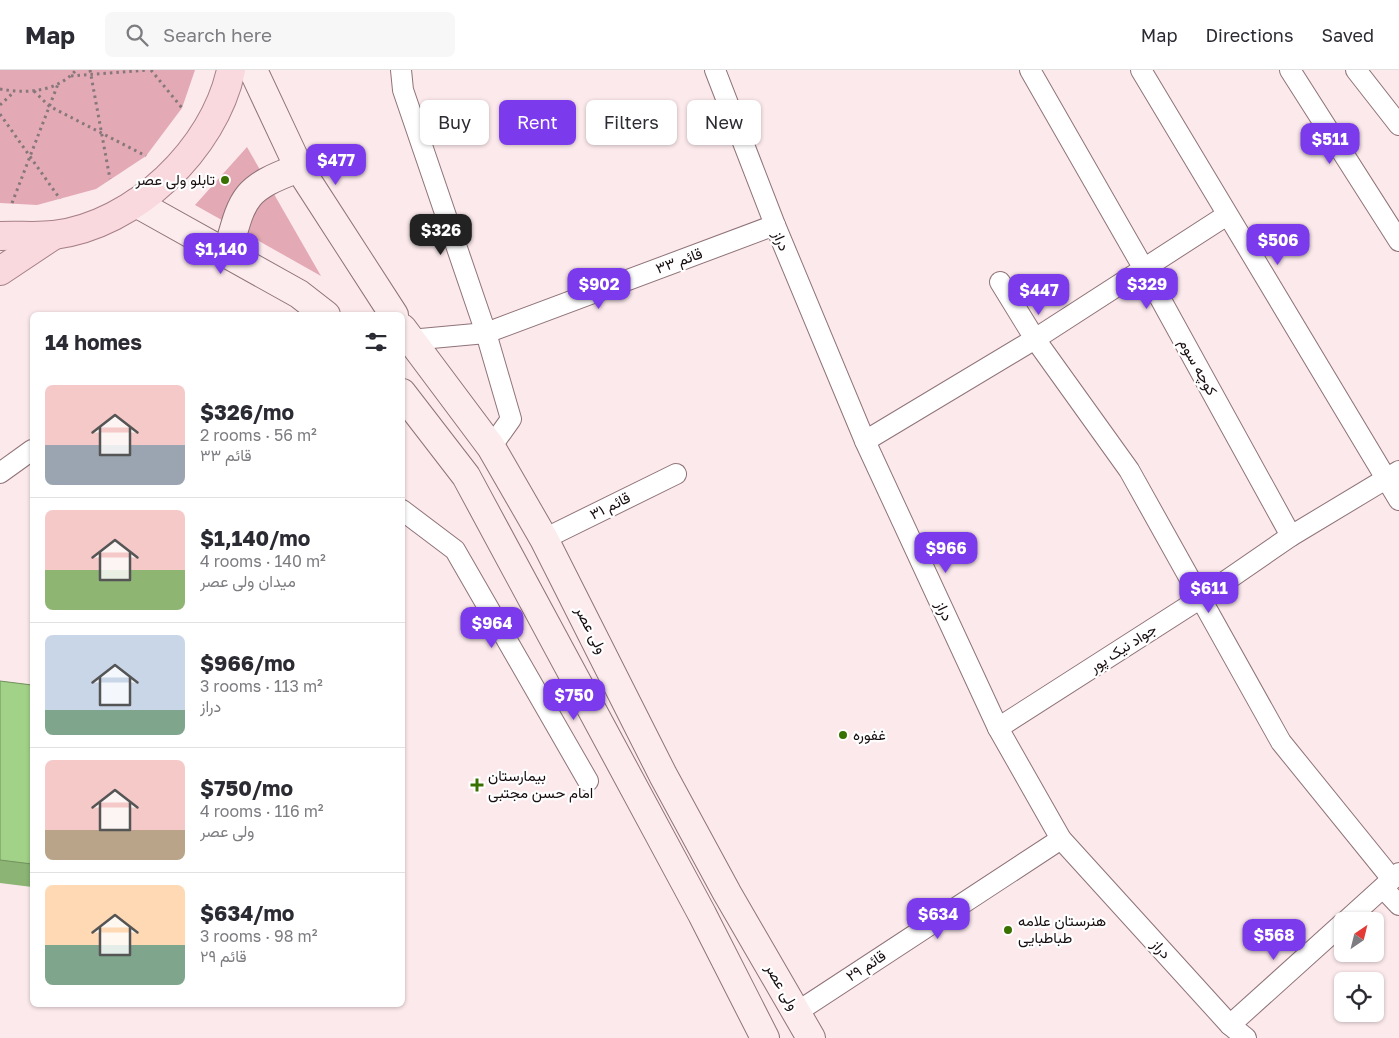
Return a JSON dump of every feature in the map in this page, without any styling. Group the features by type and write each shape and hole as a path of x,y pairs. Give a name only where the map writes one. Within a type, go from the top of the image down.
{"main road":[{"path":"0,236 54,235 98,223 136,203 176,171 206,131 227,86 230,70"},
{"path":"253,70 299,168 392,312"},
{"path":"227,254 244,201 258,186 299,168"},
{"path":"136,203 298,294 322,312"},
{"path":"0,270 54,235"},
{"name":"ولی عصر","path":"406,334 491,447 544,539 722,885 811,1038"},
{"path":"405,397 466,476 702,914 764,1038"}],"street":[{"path":"401,70 403,90 486,333 511,419 491,447"},
{"name":"دراز","path":"716,70 775,225 865,440 998,728 1061,839 1230,1025 1246,1038"},
{"name":"کوچه سوم","path":"1030,70 1144,269 1291,536"},
{"path":"1141,70 1227,215 1392,475 1399,500"},
{"path":"1290,70 1399,242"},
{"path":"1356,70 1399,125"},
{"path":"865,440 1035,339 1227,215"},
{"name":"قائم ۳۳","path":"406,334 486,333 775,225"},
{"path":"1000,282 1035,339 1129,470 1281,742 1391,880 1399,905"},
{"path":"0,473 30,451"},
{"name":"قائم ۳۱","path":"544,539 676,474"},
{"name":"جواد نیک پور","path":"998,728 1201,598 1291,536 1392,475"},
{"path":"405,512 455,550 588,781"},
{"name":"قائم ۲۹","path":"797,1012 1061,839"},
{"path":"1356,912 1391,880"},
{"path":"1230,1025 1334,931"}],"path":[{"path":"0,89 14,92 49,88 71,76 76,70"},
{"path":"71,76 91,72 150,70 182,108"},
{"path":"91,72 104,134 110,179"},
{"path":"12,203 58,84"},
{"path":"34,91 49,106 146,156"},
{"path":"0,105 14,92"},
{"path":"0,114 60,199"}],"shaded area":[{"path":"0,70 195,70 182,108 146,156 96,189 37,205 0,203"},
{"path":"247,147 321,276 195,205"}],"building":[{"path":"0,681 30,685 30,864 0,860"}],"place":[{"name":"تابلو ولی عصر","path":"225,180"},
{"name":"غفوره","path":"843,735"},
{"name":"بیمارستان امام حسن مجتبی","path":"477,785"},
{"name":"هنرستان علامه طباطبایی","path":"1008,930"}]}
